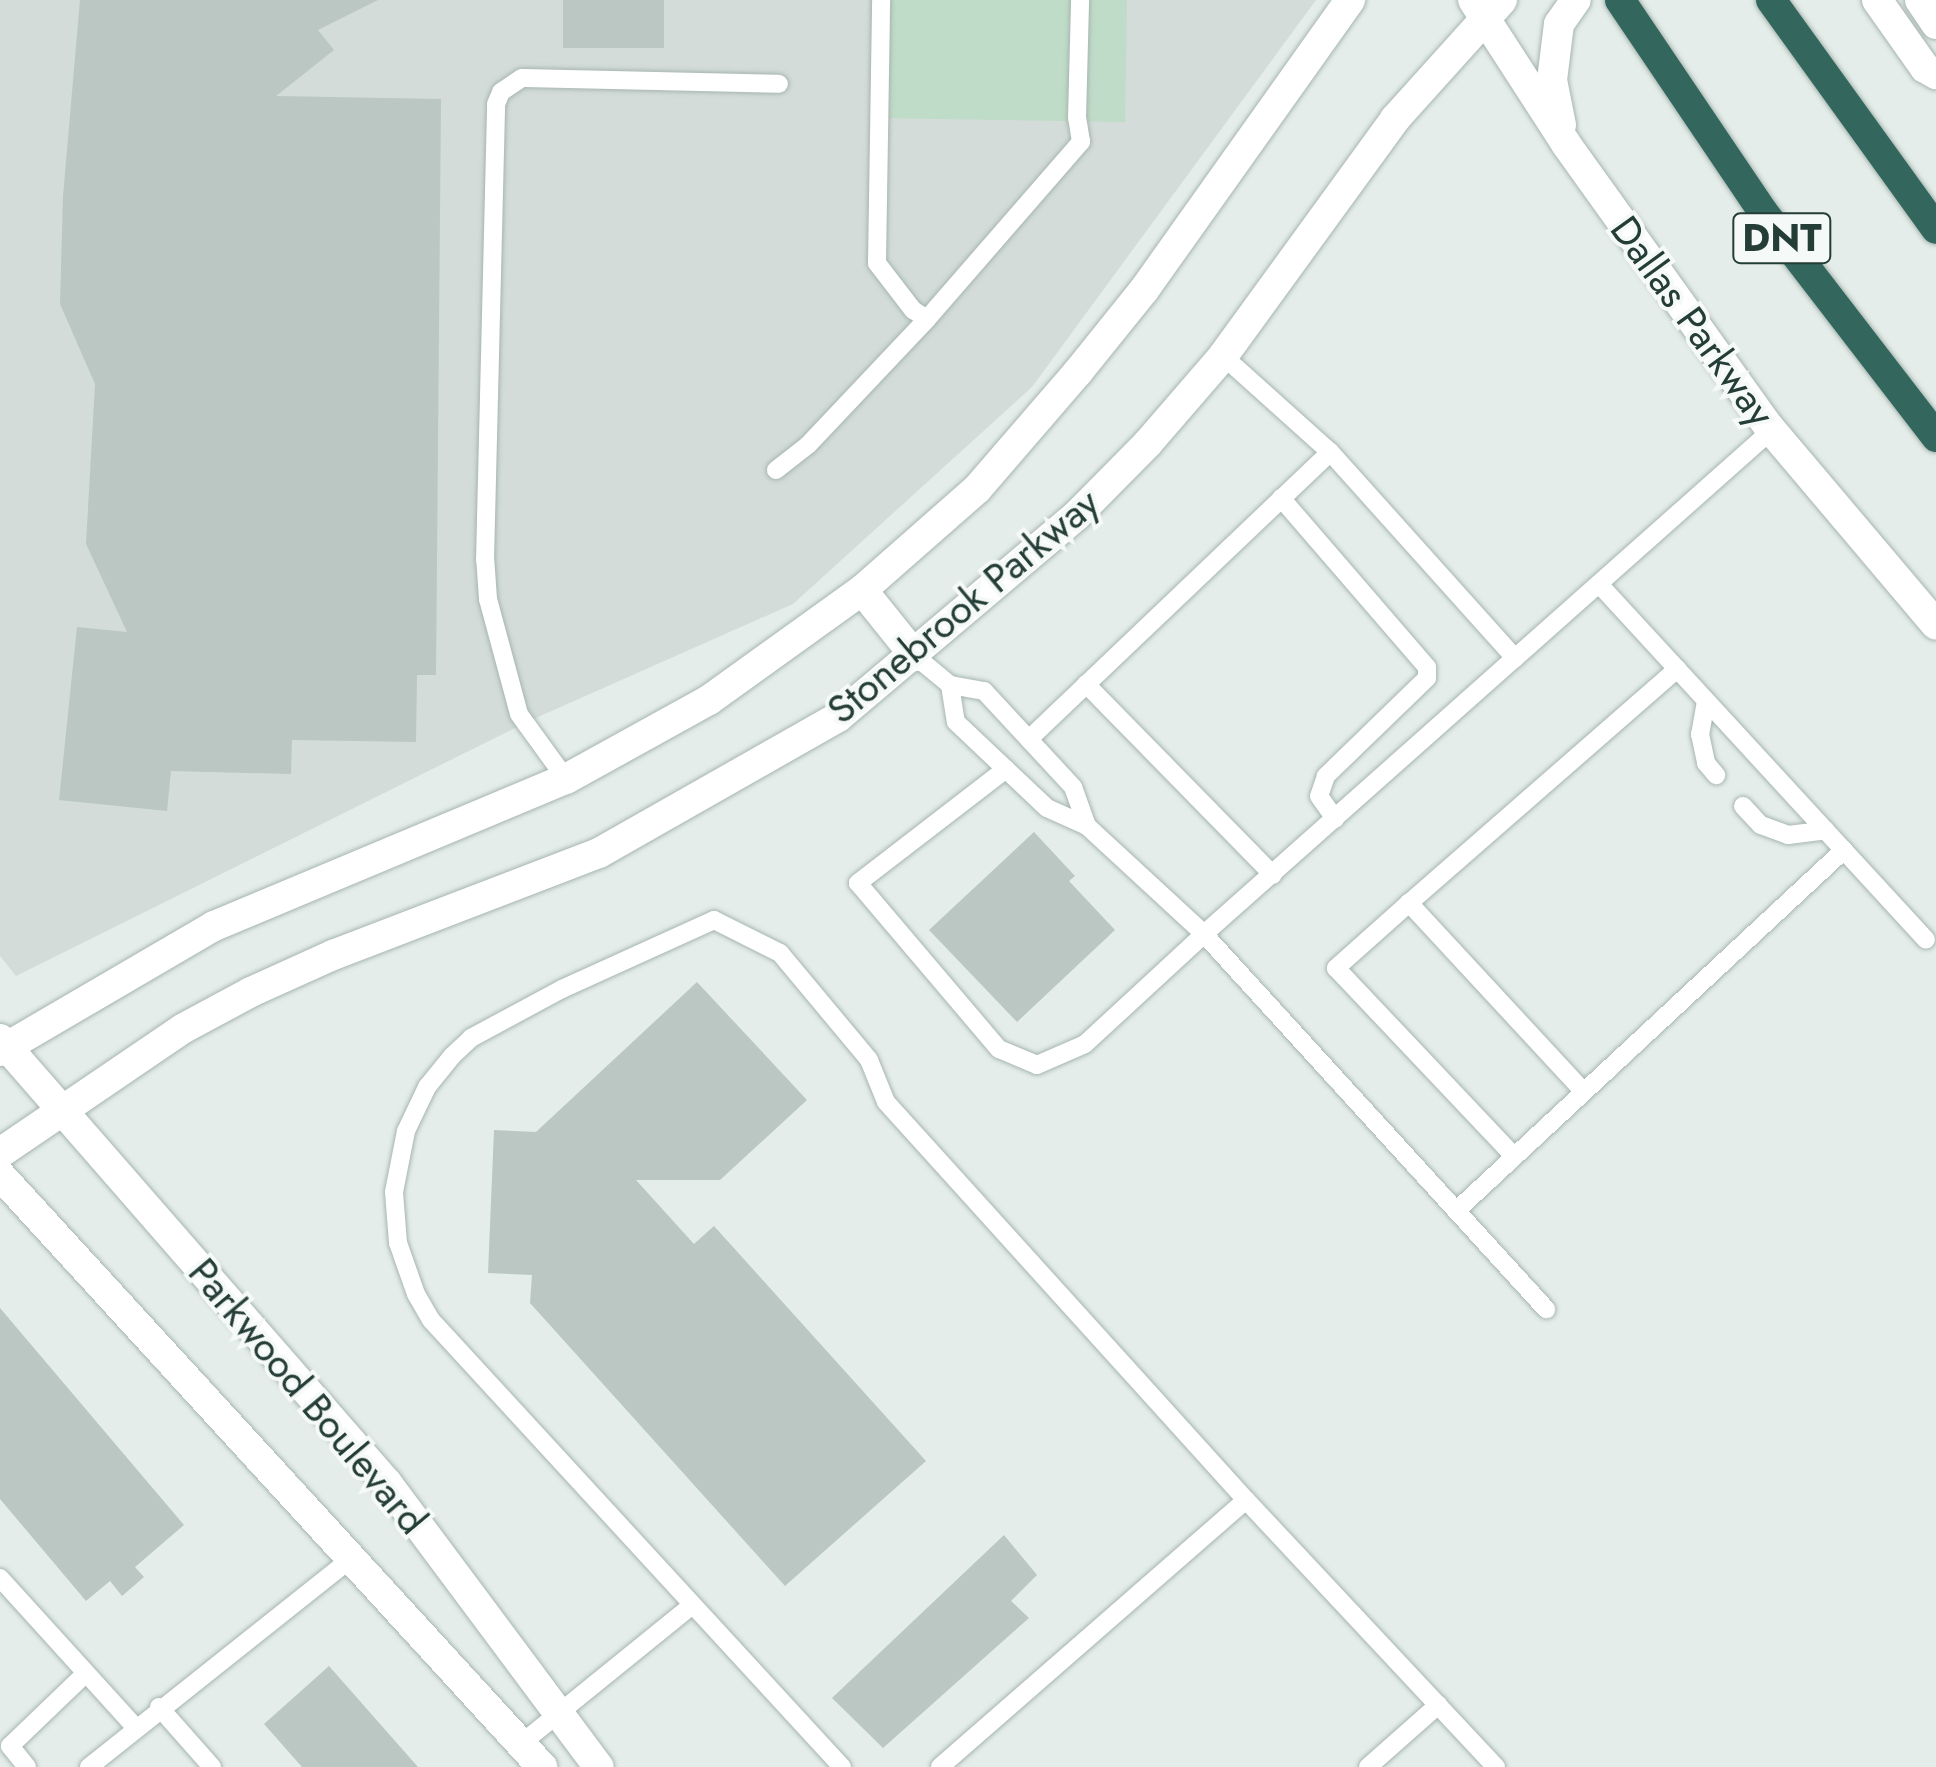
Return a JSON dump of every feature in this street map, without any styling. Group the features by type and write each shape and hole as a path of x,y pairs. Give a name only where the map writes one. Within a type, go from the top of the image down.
{"highway":[{"name":"DNT","path":"1620,0 1763,212 1936,437"},
{"path":"1771,0 1936,229"}],"main road":[{"name":"Stonebrook Parkway","path":"2,1045 214,926 566,779 709,700 862,590 978,489 1078,372 1144,290 1350,0"},
{"path":"1877,0 1925,68 1936,74"},
{"path":"1920,0 1936,24"},
{"name":"Stonebrook Parkway","path":"0,1153 184,1028 251,992 333,955 599,854 838,717 915,656 1076,516 1223,356 1395,119 1487,6"},
{"name":"Dallas Parkway","path":"1487,6 1566,144 1772,430 1936,625"},
{"path":"1566,144 1552,80 1568,12"},
{"path":"862,590 915,656"},
{"name":"Parkwood Boulevard","path":"2,1045 387,1483 600,1767"},
{"name":"Parkwood Boulevard","path":"0,1175 532,1755"}],"lane":[{"path":"882,0 878,263 913,310 927,319"},
{"path":"776,470 808,445 927,319 1081,142 1076,118 1080,0"},
{"path":"566,779 519,714 488,599 496,104 502,92 522,78 779,84"},
{"path":"1223,356 1330,452 1515,658"},
{"path":"1006,770 858,883 999,1049 1037,1065 1086,1044 1204,934 1772,430"},
{"path":"1029,739 1330,452"},
{"path":"1281,498 1427,667 1428,678 1326,776 1320,796 1335,819"},
{"path":"1599,584 1926,940"},
{"path":"915,656 950,685 984,691 1073,786 1087,826"},
{"path":"1514,1156 1336,968 1677,669"},
{"path":"1086,684 1273,875"},
{"path":"950,685 956,722 1047,808 1087,826 1204,934 1546,1309"},
{"path":"1706,701 1700,734 1706,763 1716,775"},
{"path":"1743,806 1760,825 1788,835 1826,830"},
{"path":"1456,1211 1844,850"},
{"path":"1409,903 1584,1092"},
{"path":"842,1767 690,1607 431,1320 416,1294 398,1243 394,1192 400,1152 416,1108 439,1071 471,1038 562,990 714,920 780,953 869,1060 886,1102 1246,1500 1496,1767"},
{"path":"940,1767 1246,1500"},
{"path":"88,1767 158,1707 352,1558"},
{"path":"0,1578 135,1727"},
{"path":"532,1755 559,1710 690,1607"},
{"path":"27,1767 3,1745 86,1673"},
{"path":"1368,1767 1438,1704"},
{"path":"158,1707 212,1767"}],"shaded area":[{"path":"0,0 1316,0 1032,387 793,604 529,721 16,976 0,956"}],"green space":[{"path":"880,0 1127,0 1125,122 878,118"}],"building":[{"path":"80,0 378,0 318,30 334,50 276,96 441,99 436,675 417,675 416,742 292,740 291,774 171,771 167,811 59,800 77,627 127,632 86,544 95,384 60,304 63,196"},
{"path":"563,0 664,0 664,48 563,48"},
{"path":"1034,832 1075,876 1069,881 1115,930 1017,1022 929,930"},
{"path":"697,982 807,1100 720,1180 636,1180 694,1244 714,1226 926,1461 785,1586 530,1303 532,1275 488,1273 494,1130 536,1132"},
{"path":"0,1308 184,1525 135,1567 144,1577 122,1596 110,1581 86,1601 0,1499"},
{"path":"1004,1535 1037,1575 1011,1601 1029,1618 883,1748 832,1698"},
{"path":"329,1666 418,1767 302,1767 264,1724"}]}
